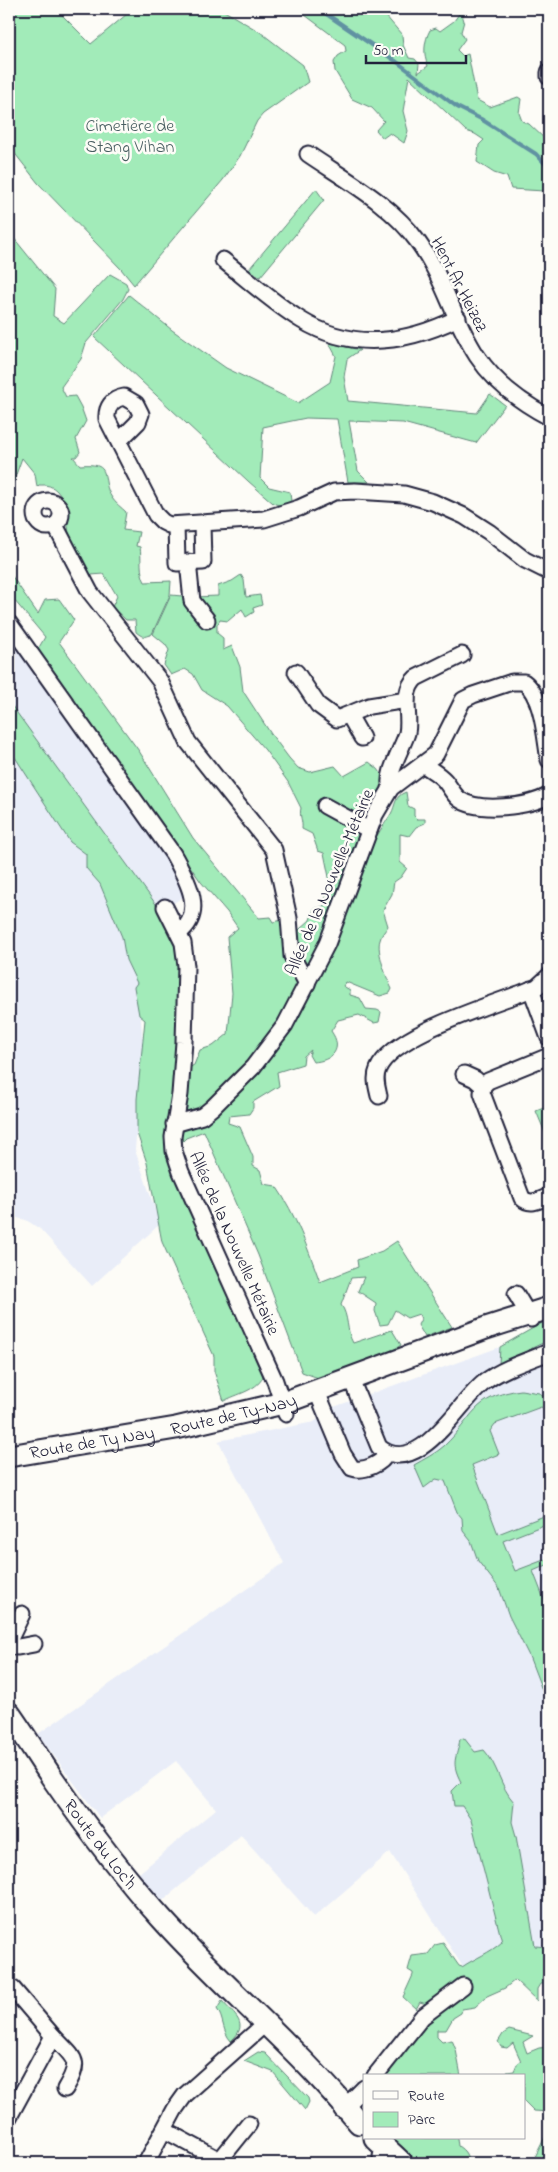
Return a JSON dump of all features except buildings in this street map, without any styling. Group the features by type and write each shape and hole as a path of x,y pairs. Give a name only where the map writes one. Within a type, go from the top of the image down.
{"main road":[{"name":"Route de Ty-Nay","path":"176,1428 285,1409 353,1385 486,1328 539,1312"},
{"name":"Route de Ty Nay","path":"9,1456 176,1428"},
{"name":"Route du Loc'h","path":"9,1713 108,1856 205,1966 226,1997 362,2125"},
{"path":"381,2149 402,2163"}],"street":[{"path":"549,72 549,77"},
{"name":"Hent Ar Heizez","path":"308,154 380,205 408,229 430,260 472,348 487,369 516,397 549,417"},
{"path":"223,260 301,320 332,334 369,341 404,339 426,333 458,318"},
{"path":"119,441 156,515 166,524 202,524 264,519 299,508 334,492 355,491 404,494 434,502 464,516 489,532 525,560 549,572"},
{"path":"176,525 177,563 203,562 202,524"},
{"path":"55,525 90,592 160,681 184,735 197,755 274,850 290,918 292,956 307,984"},
{"path":"188,562 192,600 207,620"},
{"path":"9,623 141,807 183,872 190,888 194,910 189,924 179,933"},
{"path":"391,788 389,781 391,773 408,727 407,700 411,683 416,678 462,655"},
{"path":"296,672 314,699 337,719 369,706 407,700"},
{"name":"Allée de la Nouvelle-Métairie","path":"174,1124 202,1116 243,1079 276,1038 328,944 369,830 381,803 391,788 433,758 463,700 473,695 519,681 529,685 536,696 549,760"},
{"path":"349,715 362,738"},
{"path":"424,765 441,776 457,797 472,805 507,806 540,800 549,796"},
{"path":"325,806 369,830"},
{"name":"Allée de la Nouvelle Métairie","path":"165,907 179,933 185,955 186,979 184,1042 180,1094 174,1124 174,1151 285,1409"},
{"path":"379,1096 376,1079 378,1069 388,1055 411,1038 541,985 549,976"},
{"path":"531,989 549,1038"},
{"path":"549,1056 493,1078 483,1086 482,1095 522,1198 532,1202 549,1196"},
{"path":"464,1074 475,1078 483,1086"},
{"name":"Route de Ty-Nay","path":"516,1294 539,1312"},
{"path":"353,1385 379,1447 387,1453 409,1452 428,1444 486,1381 501,1372 548,1357"},
{"path":"319,1398 343,1454 352,1468 361,1469 369,1467 382,1460 387,1453"},
{"path":"9,1641 22,1614"},
{"path":"9,1646 18,1647 34,1644"},
{"path":"377,2074 422,2018 463,1986"},
{"path":"9,1987 13,1989 72,2057 75,2063 75,2071 65,2089"},
{"path":"146,2163 175,2109 190,2089 261,2028"},
{"path":"9,2117 53,2036"},
{"path":"344,2108 363,2089"},
{"path":"164,2130 220,2160 248,2124"}],"shaded area":[{"path":"9,627 168,854 189,893 163,910 138,987 143,1043 135,1150 160,1224 92,1286 40,1229 26,1220 9,1218"},
{"path":"549,1319 549,1958 466,1972 390,1852 314,1917 241,1835 162,1901 138,1874 216,1809 176,1761 100,1818 38,1734 284,1563 218,1441 314,1422 331,1408 500,1347"}],"green space":[{"name":"Cimetière de Stang Vihan","path":"9,9 56,9 91,44 133,9 221,9 260,32 303,65 308,82 263,114 257,121 240,156 223,180 134,285 38,183 9,146"},
{"path":"297,9 380,9 402,35 403,45 409,58 415,59 419,64 418,73 428,66 425,48 430,30 436,28 440,31 454,21 461,11 464,21 461,32 465,39 457,50 463,56 468,54 477,100 490,107 518,97 521,99 519,113 522,121 529,124 546,140 549,140 549,196 544,191 511,189 507,177 494,173 477,162 479,145 484,140 466,131 409,77 403,111 408,131 404,143 390,133 383,138 376,130 384,121 372,108 352,99 335,71 334,62 338,56 346,51 345,45"},
{"path":"316,189 324,200 260,277 249,269"},
{"path":"9,232 55,289 53,316 64,323 110,274 126,283 128,289 123,299 86,343 81,359 61,387 66,397 75,396 86,421 76,439 80,452 76,457 73,457 80,465 98,466 102,469 108,491 117,504 126,512 123,530 139,532 136,546 140,547 141,569 145,582 171,581 170,595 152,634 147,636 142,636 136,632 135,620 126,620 112,607 117,596 104,574 91,575 77,557 70,541 65,508 57,491 50,486 39,485 37,487 35,474 22,458 13,483 9,483"},
{"path":"129,295 172,330 226,368 298,403 330,382 336,356 329,343 360,350 347,359 344,377 348,401 477,413 490,394 505,405 476,443 403,423 349,421 358,471 369,482 348,482 337,419 306,418 263,427 260,478 269,487 290,492 291,501 284,507 273,503 248,481 94,337"},
{"path":"9,572 38,614 45,600 59,599 74,620 59,642 139,751 193,838 259,918 270,917 273,922 283,920 289,939 310,920 314,909 324,906 329,877 324,853 318,851 312,834 302,829 301,808 288,782 265,750 227,706 202,690 193,674 185,669 171,675 164,665 169,650 153,634 171,595 193,597 218,596 218,586 232,581 241,575 244,580 246,597 260,595 262,605 253,608 254,612 246,617 242,609 228,621 220,620 217,625 217,633 223,638 223,650 232,646 240,667 243,691 289,758 298,768 310,772 335,766 344,776 369,762 378,769 388,783 370,848 391,814 397,798 402,794 406,792 408,806 414,809 414,816 417,819 425,819 425,823 416,827 409,836 400,834 400,862 407,868 401,877 394,882 392,894 383,910 388,926 382,935 379,951 392,989 390,993 380,996 346,982 343,986 350,990 350,995 360,998 366,1009 381,1012 379,1022 374,1023 359,1015 338,1020 331,1031 336,1043 334,1053 326,1059 313,1062 309,1055 311,1050 304,1056 303,1064 277,1072 279,1086 253,1102 253,1108 249,1114 229,1116 228,1123 240,1127 253,1157 253,1166 260,1170 264,1184 276,1186 290,1209 320,1282 358,1267 357,1260 382,1251 397,1241 452,1327 425,1337 418,1325 421,1319 419,1314 407,1318 395,1310 388,1324 380,1325 375,1311 376,1303 358,1291 364,1277 351,1278 341,1305 344,1309 353,1343 392,1330 401,1345 392,1351 321,1379 302,1372 258,1255 204,1131 186,1138 179,1145 264,1358 264,1374 258,1384 224,1401 214,1371 214,1356 162,1242 147,1163 137,1133 137,1099 145,1020 139,1015 134,987 137,983 126,960 122,937 100,884 86,868 86,854 70,842 9,748 9,702 171,925 178,940 187,1069 194,1065 200,1050 213,1046 228,1034 232,993 227,937 238,928 201,882 38,649 45,637 9,594"},
{"path":"549,1106 549,1142 536,1111"},
{"path":"549,1319 549,1340 499,1364 500,1347"},
{"path":"521,1390 539,1393 549,1398 549,1411 541,1407 495,1424 490,1431 499,1454 472,1465 498,1534 549,1514 549,1523 503,1541 515,1571 549,1558 549,1564 533,1571 549,1612 549,1702 547,1703 529,1656 509,1616 499,1588 478,1561 471,1541 463,1531 462,1518 457,1512 445,1481 436,1479 424,1488 414,1465 444,1446 483,1403 493,1397"},
{"path":"464,1738 475,1752 484,1750 496,1769 505,1790 514,1802 512,1822 535,1946 549,1947 549,1972 542,1977 544,1984 540,1984 537,1989 537,2001 515,1980 505,1988 487,1996 475,2007 462,2009 461,2013 453,2018 446,2030 437,2030 437,2037 442,2042 452,2040 461,2074 367,2074 368,2070 379,2062 430,2005 420,2002 416,2009 403,1997 413,1975 408,1970 412,1956 428,1954 435,1945 443,1943 459,1966 462,1967 502,1942 471,1820 462,1806 454,1806 452,1791 461,1782 455,1764 460,1739"},
{"path":"222,2001 236,2016 240,2025 237,2035 231,2041 217,2009"},
{"path":"509,2030 533,2036 523,2042 527,2053 539,2048 549,2047 549,2112 534,2111 526,2103 526,2074 507,2074 507,2072 514,2071 517,2064 521,2061 513,2043 507,2048 501,2047 498,2042 503,2034"},
{"path":"258,2052 265,2053 308,2098 309,2102 305,2110 273,2072 244,2061"},
{"path":"549,2129 549,2163 532,2163"},
{"path":"394,2140 457,2140 458,2146 467,2155 467,2163 407,2163 402,2155 404,2148"}],"waterway":[{"path":"319,9 397,62 457,107 481,119 536,154 549,168"}]}
